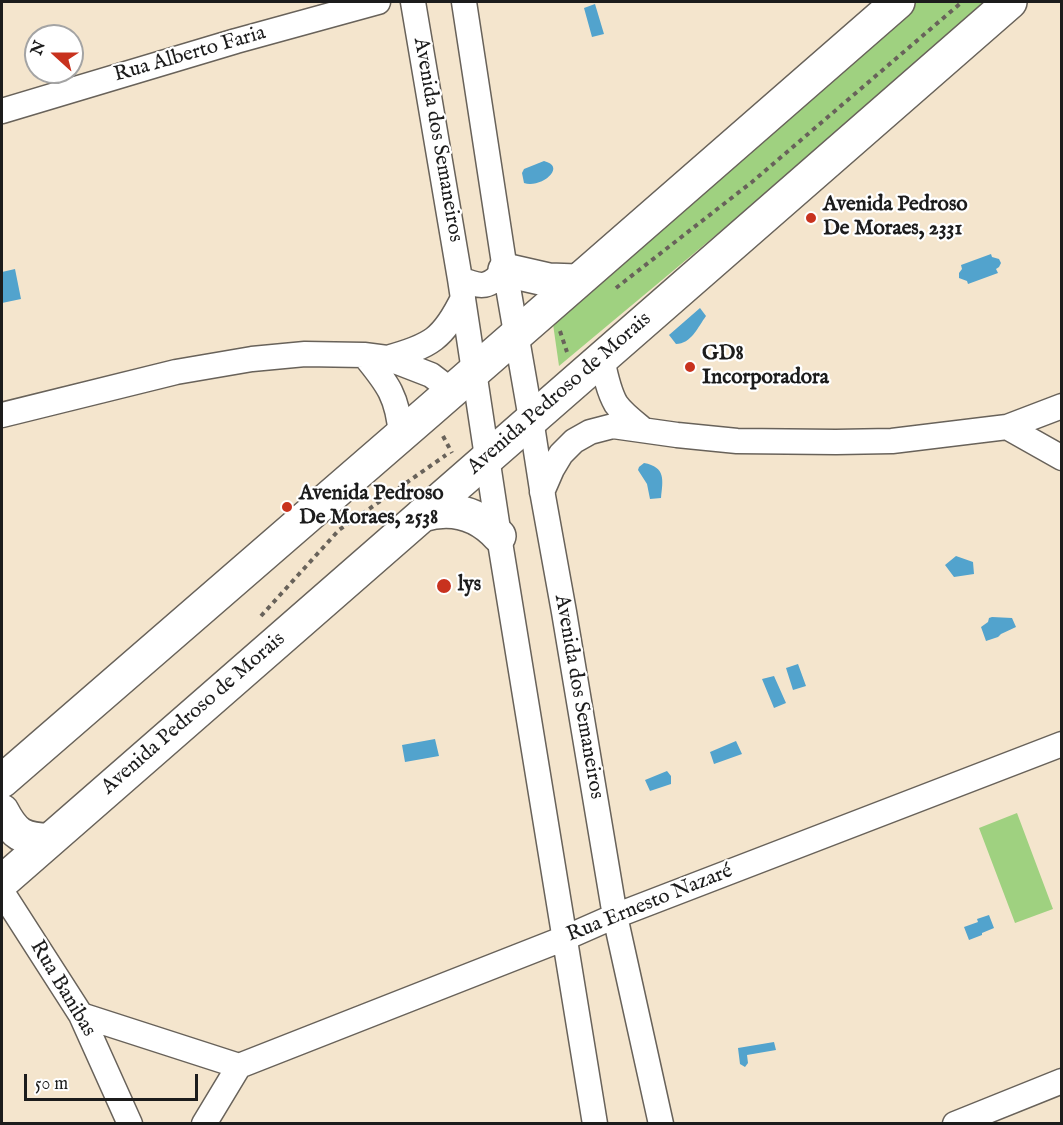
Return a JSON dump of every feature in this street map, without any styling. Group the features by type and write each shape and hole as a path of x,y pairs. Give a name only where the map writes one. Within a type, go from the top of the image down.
{"highway":[{"path":"2,781 898,2"},
{"name":"Avenida Pedroso de Morais","path":"2,882 1010,2"},
{"path":"505,270 549,280 578,281"},
{"path":"422,515 434,511 459,512 482,521 499,536"},
{"path":"2,811 9,824 25,837 31,840 49,840"}],"street":[{"name":"Rua Alberto Faria","path":"2,111 236,41 378,2"},
{"name":"Avenida dos Semaneiros","path":"413,2 461,288 463,382 487,458 595,1124"},
{"name":"Avenida dos Semaneiros","path":"464,2 505,270 615,916 661,1124"},
{"path":"2,414 176,372 252,359 305,354 376,356 422,347 447,327 455,314 461,288 472,283 484,285 495,281 505,270"},
{"path":"376,356 431,375 463,382"},
{"path":"376,356 381,375 395,400 401,436"},
{"path":"602,358 610,390 616,403 644,430"},
{"path":"542,492 561,454 574,441 590,432 613,426 737,441 892,441 1007,427 1062,406"},
{"path":"1007,427 1062,458"},
{"name":"Rua Ernesto Nazaré","path":"239,1066 565,938 615,916 1062,744"},
{"name":"Rua Banibas","path":"2,892 81,1015 130,1124"},
{"path":"81,1015 239,1066 204,1124"},
{"path":"955,1124 1062,1081"}],"path":[{"path":"552,304 577,380"}],"green space":[{"path":"914,2 991,2 559,366 552,317"},
{"path":"1017,813 1053,909 1015,923 979,828"}],"water":[{"path":"595,4 604,34 592,37 584,8"},
{"path":"544,161 551,164 553,168 549,176 537,183 524,183 522,173 524,169"},
{"path":"991,254 1001,263 996,269 998,273 968,284 967,281 959,278 961,265"},
{"path":"15,269 21,299 2,303 2,272"},
{"path":"700,308 706,316 697,330 686,341 676,344 669,335"},
{"path":"644,463 660,471 661,498 650,499 647,484 638,470"},
{"path":"956,556 973,562 974,574 954,577 945,565"},
{"path":"992,617 1012,618 1016,627 986,641 981,627"},
{"path":"798,664 806,686 793,690 786,668"},
{"path":"774,676 786,703 774,708 762,679"},
{"path":"435,739 439,756 405,762 402,745"},
{"path":"736,741 742,754 714,764 710,752"},
{"path":"667,771 671,776 671,784 650,791 645,780"},
{"path":"989,915 994,928 969,940 964,927"},
{"path":"774,1042 776,1050 747,1055 748,1063 745,1067 740,1064 738,1048"}],"place":[{"name":"Avenida Pedroso De Moraes, 2331","path":"811,218"},
{"name":"GD8 Incorporadora","path":"690,367"},
{"name":"Avenida Pedroso De Moraes, 2538","path":"287,507"},
{"name":"lys","path":"444,586"}]}
